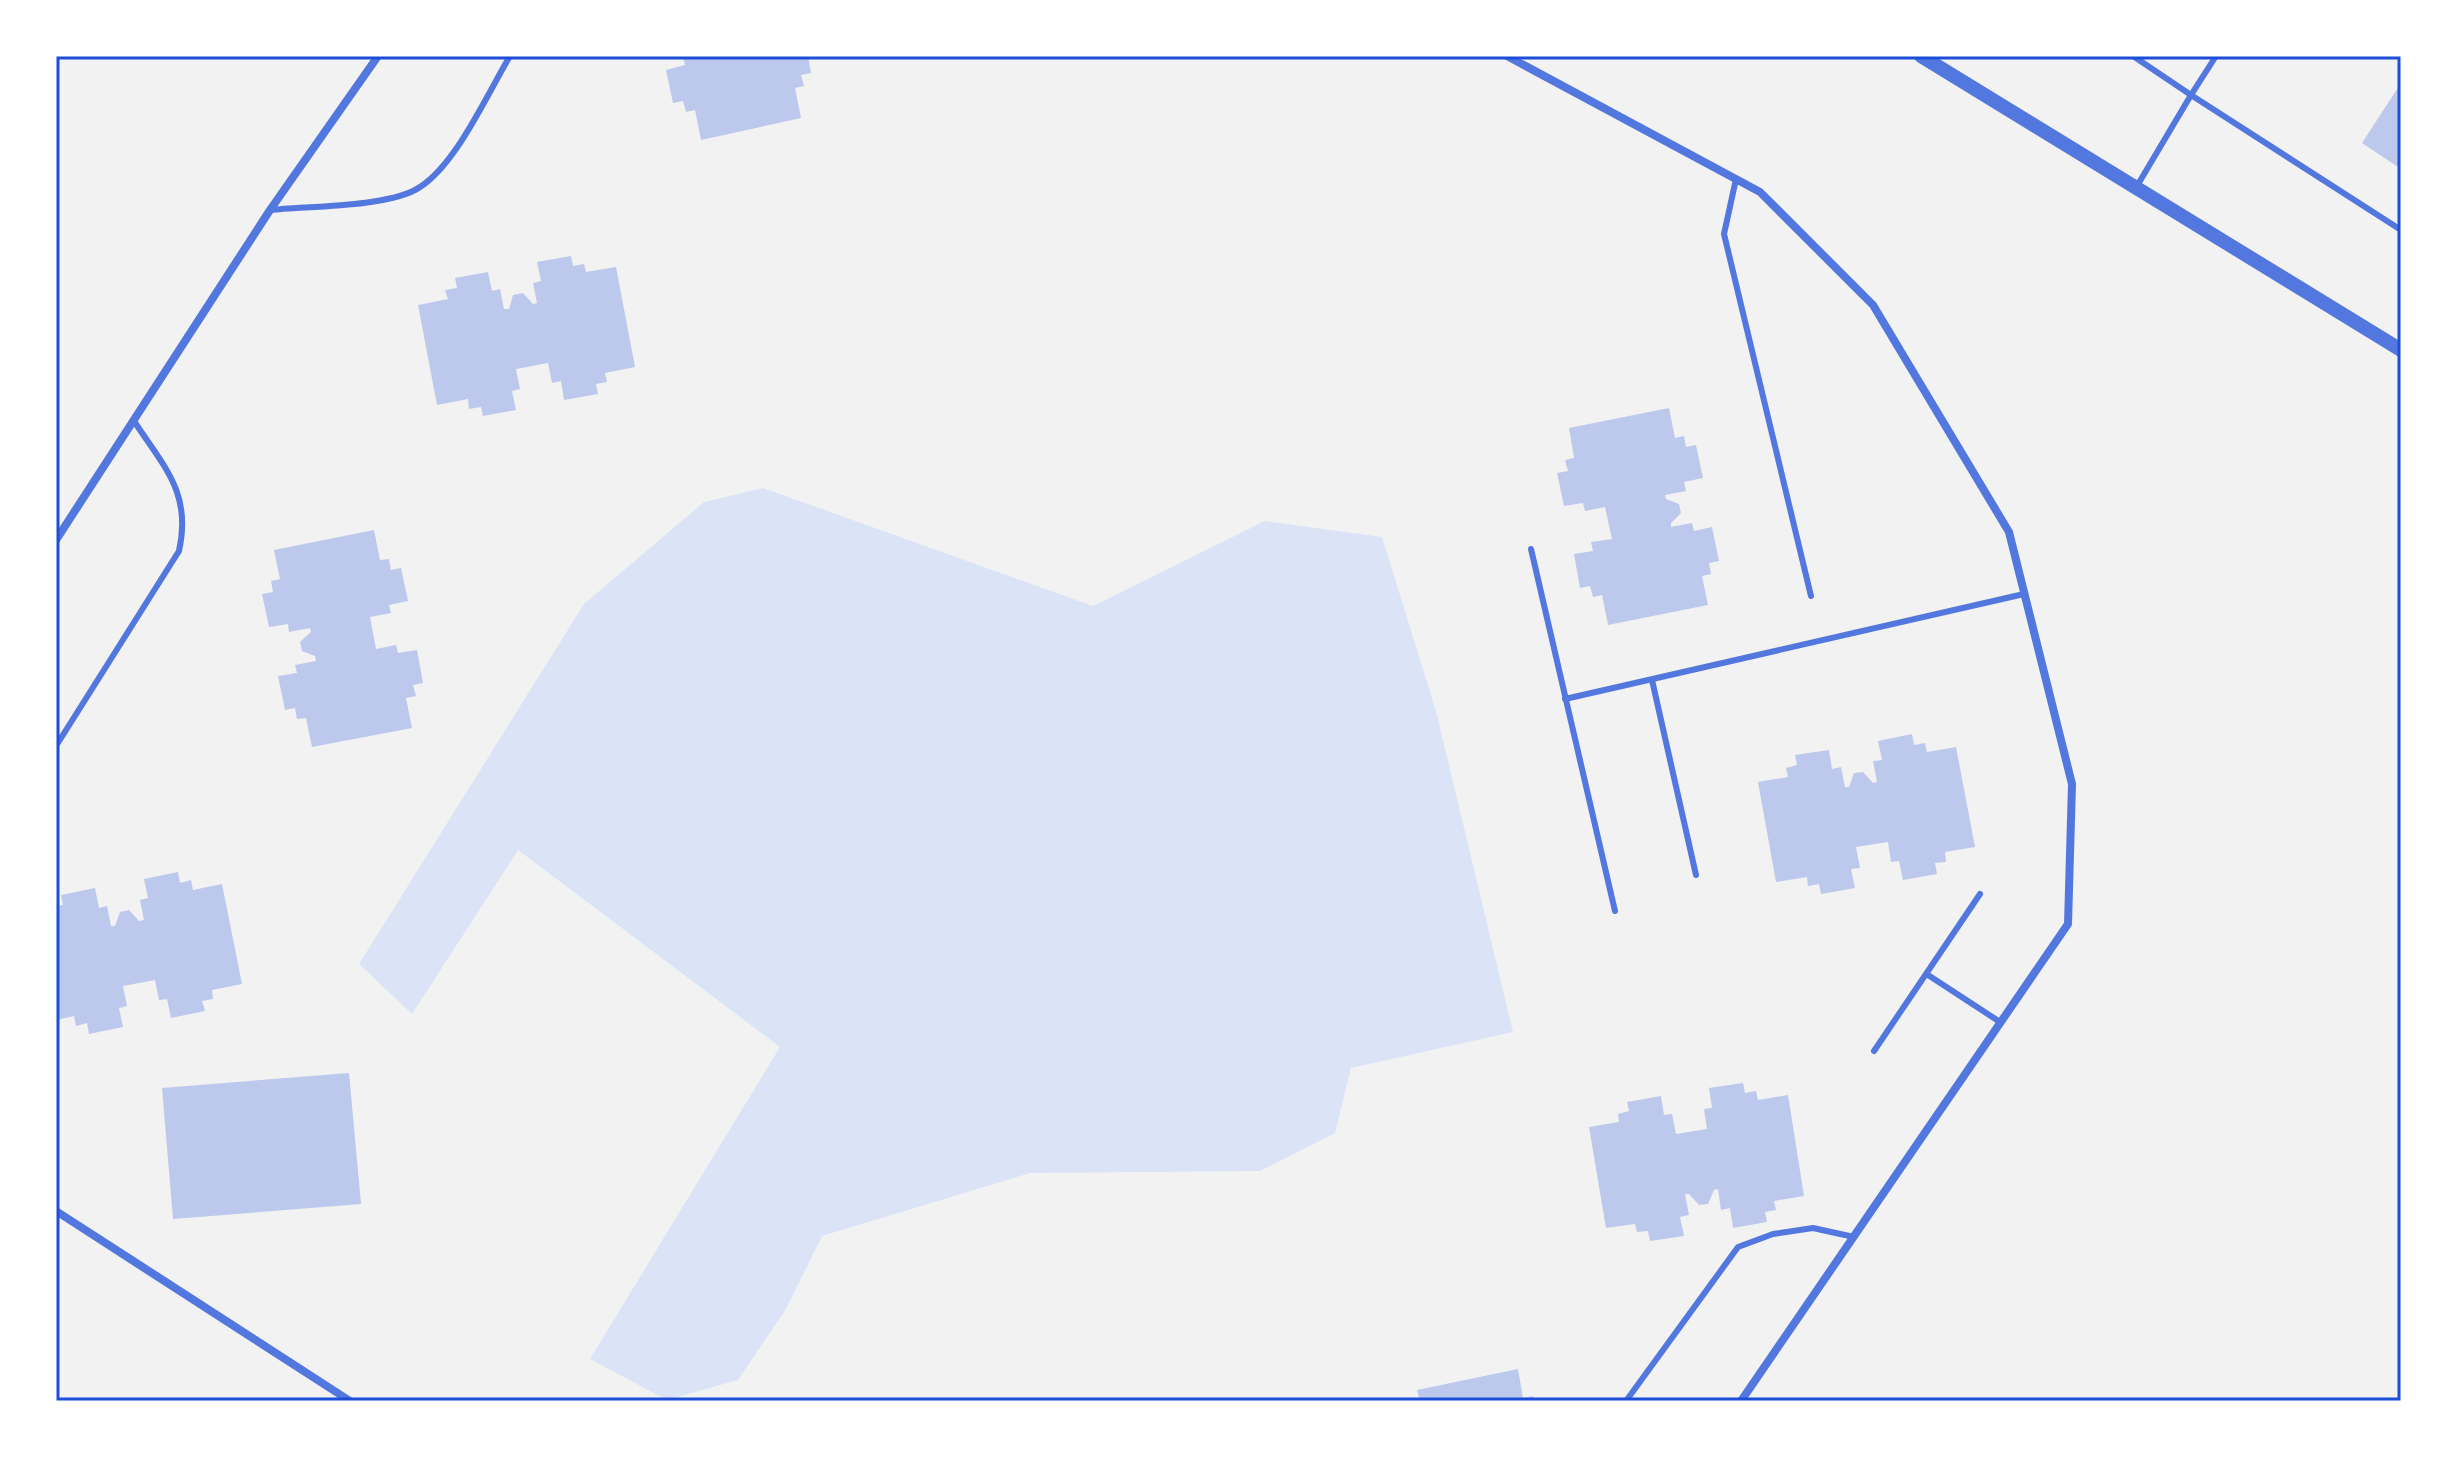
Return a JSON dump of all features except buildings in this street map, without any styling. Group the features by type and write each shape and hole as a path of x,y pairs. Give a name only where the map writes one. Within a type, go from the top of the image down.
{"street":[{"path":"56,540 270,210 378,56"},
{"path":"1507,56 1760,192 1873,305 2009,532 2072,784 2068,924 1741,1401"},
{"path":"1921,56 2401,350"},
{"path":"56,1211 350,1401"}],"lane":[{"path":"270,210 391,198 418,189 445,163 510,56"},
{"path":"2133,56 2401,230"},
{"path":"2136,189 2216,56"},
{"path":"1736,179 1724,234 1811,596"},
{"path":"56,746 179,551 183,523 179,489 134,421"},
{"path":"1531,549 1615,911"},
{"path":"1565,699 2024,594"},
{"path":"1652,680 1696,875"},
{"path":"1874,1051 1980,894"},
{"path":"1928,975 2000,1022"},
{"path":"1626,1401 1738,1247 1773,1234 1813,1228 1854,1237"}],"shaded area":[{"path":"763,488 1093,606 1265,521 1382,537 1436,711 1513,1032 1351,1068 1335,1133 1260,1171 1030,1173 822,1236 786,1309 738,1380 667,1400 590,1359 780,1047 518,850 412,1014 359,964 584,604 704,502"}]}
